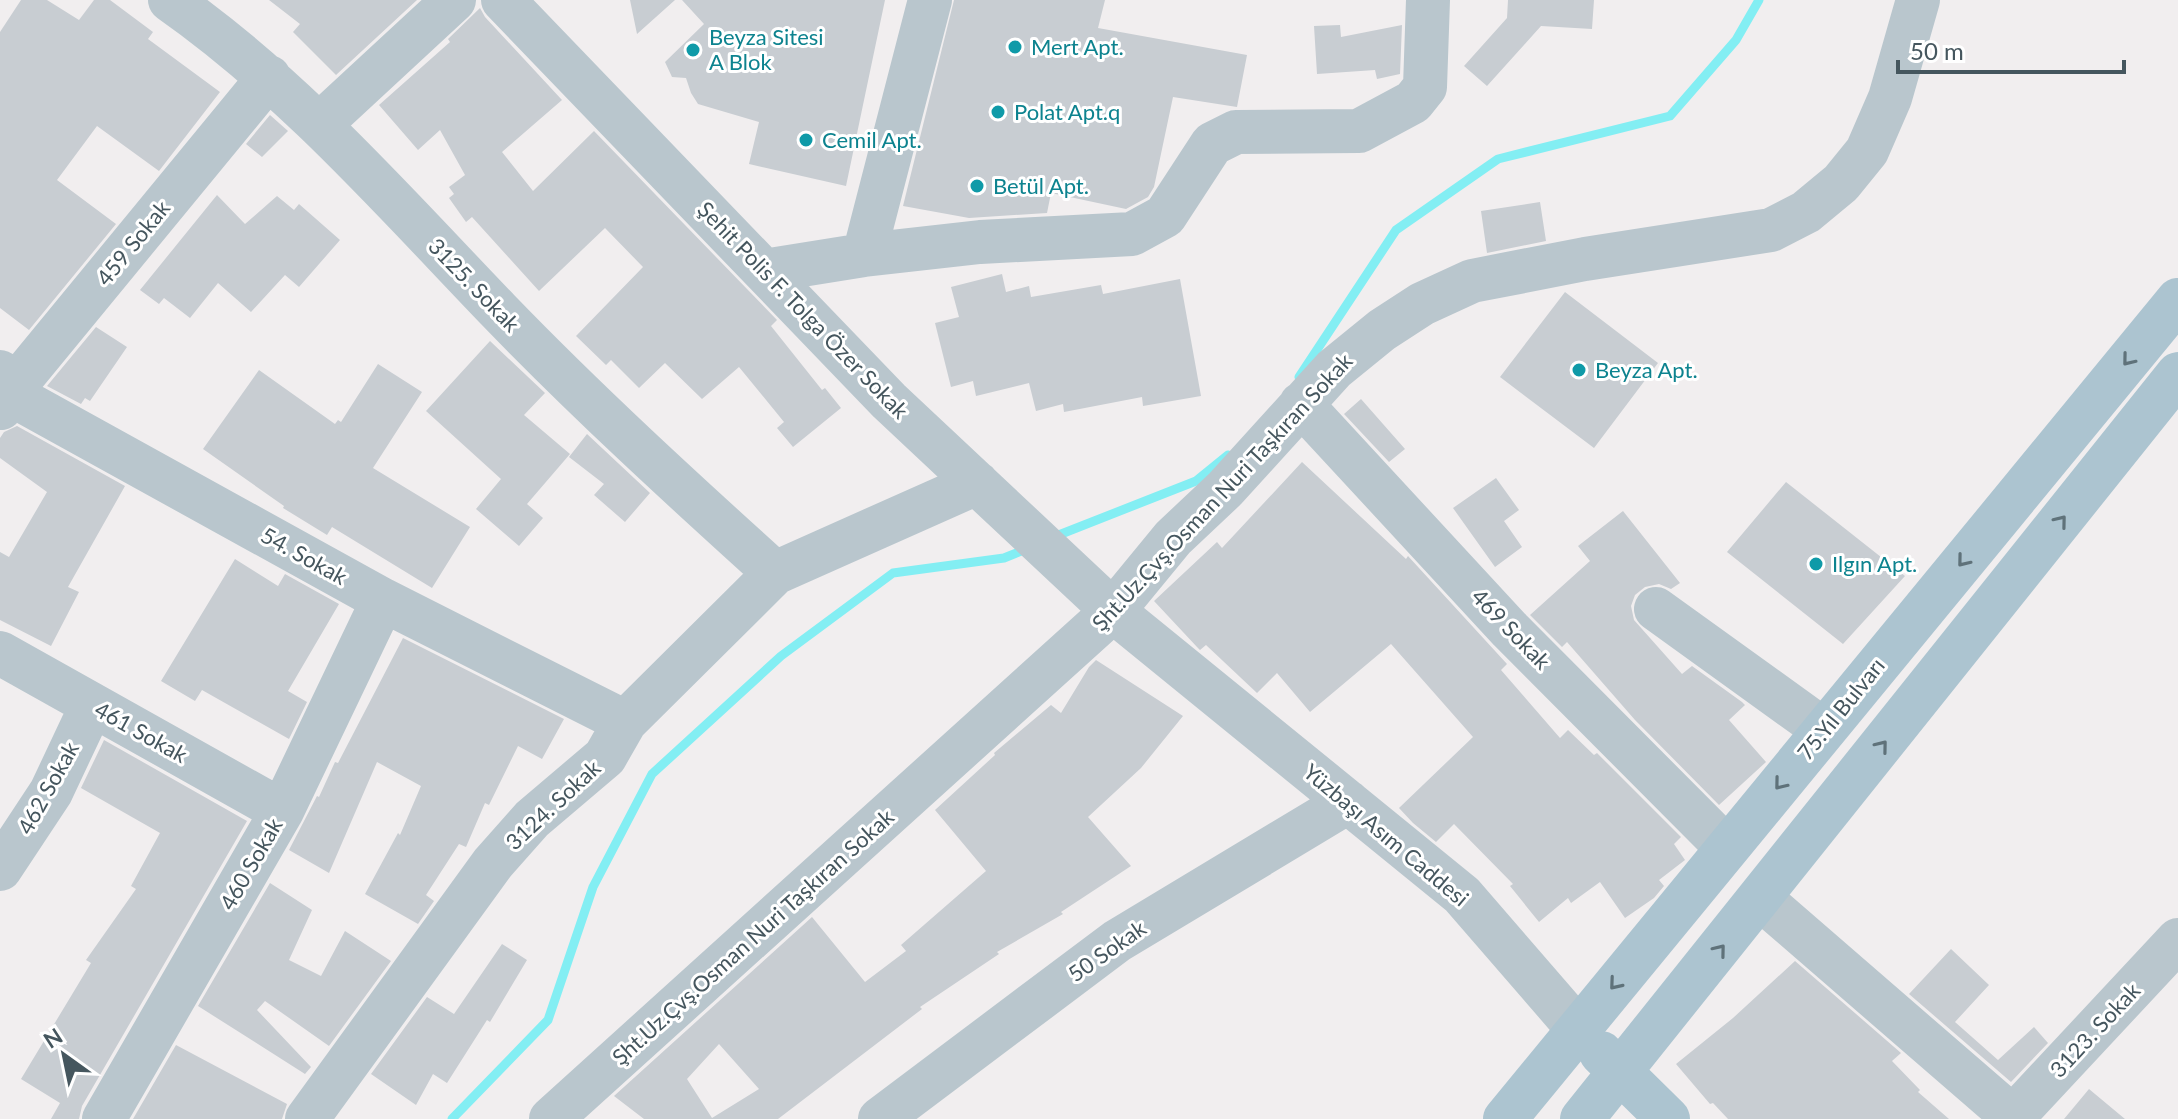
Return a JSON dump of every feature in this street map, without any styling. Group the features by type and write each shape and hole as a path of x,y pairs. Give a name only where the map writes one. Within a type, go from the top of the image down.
{"main road":[{"name":"75.Yıl Bulvarı","path":"1505,1119 2178,300"},
{"path":"1582,1119 2178,374"},
{"name":"Yüzbaşı Asım Caddesi","path":"1578,1029 1668,1119"}],"street":[{"name":"3125. Sokak","path":"170,0 269,77 536,348 684,491 775,573"},
{"path":"319,125 454,0"},
{"name":"Şehit Polis F. Tolga Özer Sokak","path":"503,0 889,401 1100,598"},
{"path":"864,255 930,0"},
{"path":"764,271 864,255 980,242 1132,234 1165,216 1212,144 1236,132 1359,131 1413,102 1425,87 1428,0"},
{"name":"Şht.Uz.Çvş.Osman Nuri Taşkıran Sokak","path":"551,1119 1100,598 1173,538 1225,489 1334,369 1382,330 1422,304 1472,281 1585,259 1771,230 1806,212 1841,183 1867,151 1890,98 1918,0"},
{"name":"459 Sokak","path":"6,389 269,77"},
{"name":"54. Sokak","path":"6,389 383,600 625,722"},
{"name":"469 Sokak","path":"1301,404 1510,630 1727,848"},
{"name":"3124. Sokak","path":"307,1119 493,863 532,819 605,757 625,722 775,573 989,494"},
{"name":"Yüzbaşı Asım Caddesi","path":"1100,598 1462,895 1578,1029"},
{"name":"460 Sokak","path":"104,1119 282,811 383,600"},
{"path":"1656,609 1824,730"},
{"name":"461 Sokak","path":"0,653 282,811"},
{"name":"462 Sokak","path":"0,869 51,792 92,705"},
{"name":"50 Sokak","path":"880,1119 1117,941 1348,802"},
{"path":"1761,899 2013,1118"},
{"name":"3123. Sokak","path":"2013,1118 2169,966"}],"building":[{"path":"21,0 47,0 79,20 94,0 110,0 153,32 148,39 220,92 159,171 97,126 57,180 116,224 29,330 0,308 0,32"},
{"path":"269,0 417,0 336,75 293,32 300,24"},
{"path":"630,0 675,0 637,34"},
{"path":"682,0 885,0 846,186 749,164 759,122 698,104 686,78 672,77 665,62 704,24"},
{"path":"954,0 1105,0 1098,28 1247,55 1237,107 1173,97 1154,187 1148,197 1126,209 1051,193 1047,213 969,218 903,206"},
{"path":"1508,0 1594,0 1592,29 1541,26 1487,86 1464,66 1507,18"},
{"path":"480,8 562,100 502,152 533,191 594,131 777,320 771,326 822,390 825,388 841,408 793,447 777,428 784,422 739,367 702,399 665,363 639,388 611,360 606,365 576,336 643,267 605,228 539,291 472,217 466,222 449,198 454,194 449,187 465,175 440,130 418,150 379,105 450,42 448,39"},
{"path":"1340,25 1341,37 1402,25 1400,74 1377,79 1375,70 1317,74 1314,26"},
{"path":"270,115 288,131 262,157 246,144"},
{"path":"217,195 245,224 277,196 294,210 299,204 340,240 299,287 285,275 251,312 218,283 190,318 164,298 159,304 140,290"},
{"path":"1540,202 1546,241 1487,253 1481,211"},
{"path":"1002,274 1006,292 1029,286 1031,297 1101,285 1103,294 1180,279 1201,396 1143,406 1142,397 1064,412 1063,404 1036,411 1029,383 976,396 973,381 951,387 935,323 959,317 951,287"},
{"name":"Beyza Apt.","path":"1565,292 1658,363 1594,448 1500,377"},
{"path":"96,327 127,347 90,401 85,398 81,404 47,386"},
{"path":"490,341 545,393 524,415 570,454 527,504 543,518 519,546 476,509 501,479 426,411"},
{"path":"378,364 422,392 373,468 470,527 432,588 332,527 327,535 283,508 203,449 259,370 335,424 338,420 341,422"},
{"path":"1361,399 1405,449 1389,462 1344,414"},
{"path":"17,426 125,486 68,587 79,592 51,646 0,620 0,552 9,557 47,492 0,458 0,438 4,432"},
{"path":"587,434 650,493 625,522 594,495 604,484 569,457"},
{"path":"1302,462 1406,559 1408,556 1507,664 1501,670 1560,738 1568,730 1594,755 1597,753 1681,837 1674,844 1685,860 1659,880 1664,886 1654,898 1625,918 1600,882 1571,903 1568,898 1539,922 1510,886 1513,884 1454,824 1436,842 1413,823 1399,808 1473,737 1391,644 1310,712 1277,673 1257,693 1206,645 1200,650 1154,601 1217,542 1222,548"},
{"path":"1496,478 1519,510 1504,521 1522,547 1495,567 1453,508"},
{"name":"Ilgın Apt.","path":"1786,482 1905,576 1843,644 1727,552"},
{"path":"1623,511 1680,583 1671,589 1659,584 1645,587 1635,595 1631,606 1634,620 1682,674 1692,666 1745,705 1729,720 1766,762 1719,805 1635,720 1567,642 1562,647 1530,615 1590,561 1578,546"},
{"path":"235,559 278,586 285,574 339,604 288,691 307,702 289,739 202,690 195,701 161,681"},
{"path":"403,638 564,719 542,759 518,746 489,805 485,803 466,847 459,844 426,895 434,901 418,924 365,894 398,833 400,835 421,786 377,762 329,873 289,850"},
{"path":"1096,660 1183,716 1141,768 1088,817 1131,866 1061,912 1063,914 997,952 999,954 920,1007 922,1009 778,1119 644,1119 614,1096 812,917 865,982 906,951 901,945 986,871 935,810 994,753 1051,705 1061,713","holes":["719,1044 759,1089 712,1118 687,1079"]},
{"path":"104,740 247,821 82,1106 79,1119 51,1119 60,1103 21,1079 91,963 86,960 136,889 131,886 160,833 81,788"},
{"path":"270,883 312,910 289,960 321,976 345,931 391,961 329,1046 265,1001 257,1010 311,1067 305,1074 198,1006"},
{"path":"502,944 527,960 490,1022 487,1020 447,1083 433,1074 416,1105 371,1074 427,997 454,1014"},
{"path":"1951,949 1989,985 1955,1022 1998,1060 2034,1027 2048,1043 2011,1082 1909,994"},
{"path":"1795,961 1901,1053 1892,1061 1920,1090 1918,1092 1949,1119 1728,1119 1713,1103 1710,1104 1676,1064 1733,1018"},
{"path":"176,1045 287,1104 282,1119 133,1119"},
{"path":"2089,1089 2125,1119 2064,1119"}],"waterway":[{"path":"1299,377 1396,230 1498,159 1670,116 1736,40 1759,0"},
{"path":"1051,538 1196,481 1228,455"},
{"path":"452,1119 548,1020 593,887 652,774 781,656 893,573 1004,558 1026,549"}],"place":[{"name":"Mert Apt.","path":"1015,47"},
{"name":"Beyza Sitesi A Blok","path":"693,50"},
{"name":"Polat Apt.q","path":"998,112"},
{"name":"Cemil Apt.","path":"806,140"},
{"name":"Betül Apt.","path":"977,186"},
{"name":"Beyza Apt.","path":"1579,370"},
{"name":"Ilgın Apt.","path":"1816,564"}]}
